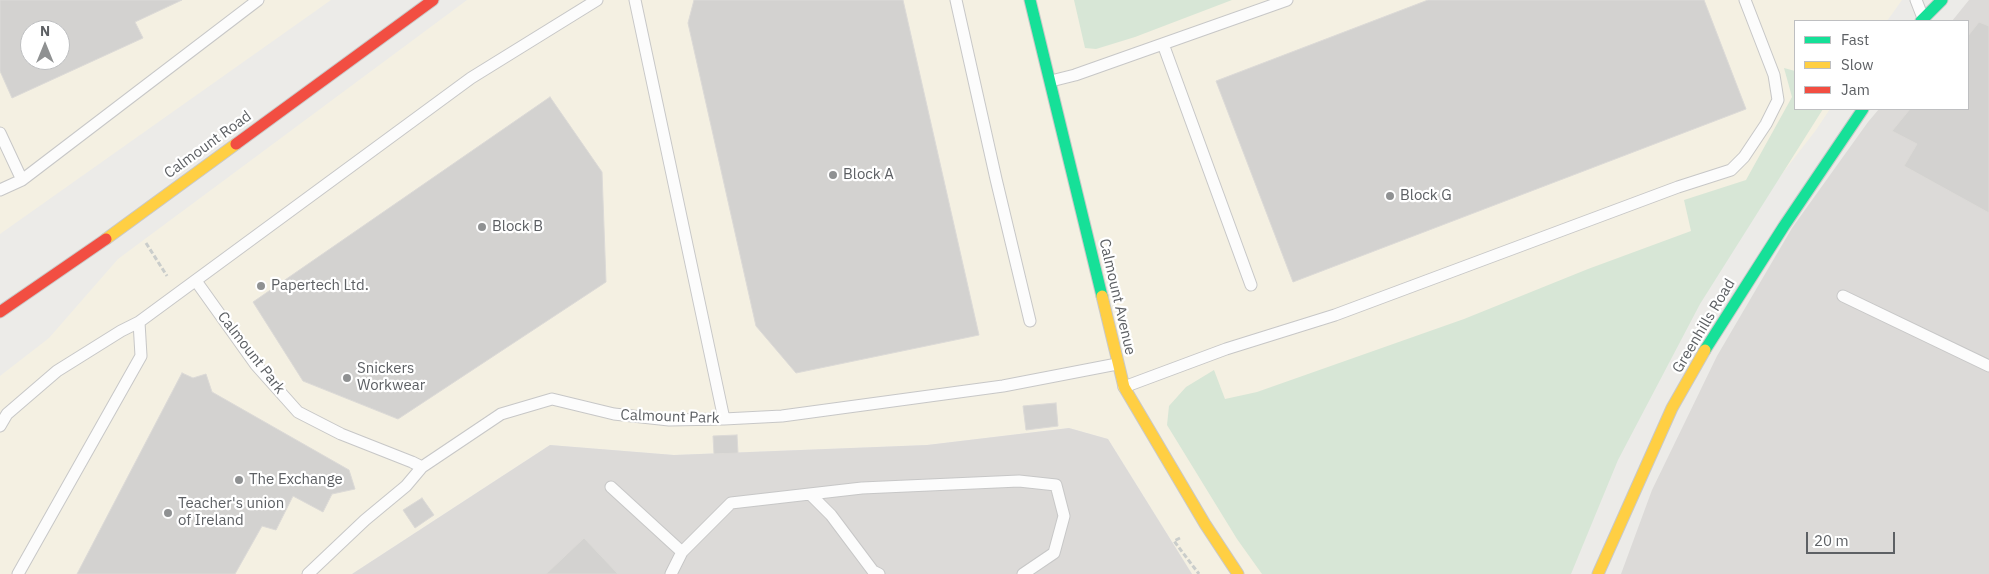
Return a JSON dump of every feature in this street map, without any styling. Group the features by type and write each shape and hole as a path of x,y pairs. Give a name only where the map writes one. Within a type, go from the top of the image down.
{"street":[{"name":"Calmount Road","path":"0,312 131,220 433,0"},
{"name":"Calmount Avenue","path":"1030,0 1124,387 1205,524 1238,574"},
{"path":"1922,20 1942,0"},
{"name":"Greenhills Road","path":"1598,574 1672,408 1706,347 1784,226 1862,110"}],"lane":[{"path":"0,190 22,180 258,0"},
{"path":"0,426 7,414 57,371 139,322 471,78 597,0"},
{"path":"635,0 724,419"},
{"path":"956,0 996,180 1030,320"},
{"path":"1051,81 1075,75 1287,0"},
{"path":"1124,387 1226,349 1335,315 1678,187 1731,170 1744,157 1766,124 1778,100 1774,75 1745,0"},
{"path":"1916,0 1922,20"},
{"path":"1162,44 1251,285"},
{"path":"0,133 22,180"},
{"name":"Calmount Park","path":"196,281 256,365 298,412 341,434 412,462 422,468 501,414 552,399 614,414 669,420 782,416 1003,386 1117,364"},
{"path":"1843,296 1989,366"},
{"path":"18,574 141,356 139,322"},
{"path":"308,574 406,486 422,468"},
{"path":"671,574 682,552 731,503 862,488 1019,481 1056,485 1064,516 1054,553 1023,574"},
{"path":"611,487 682,552"},
{"path":"810,494 831,515 873,570 879,574"}],"path":[{"path":"131,220 178,293"}],"shaded area":[{"path":"0,0 331,0 0,234"},
{"path":"467,0 1902,0 1888,20 1794,20 1794,110 1829,110 1816,130 1650,344 1299,574 1192,574 1108,439 1069,428 927,445 674,455 550,445 352,574 0,574 0,376 49,338 118,259"},
{"path":"1969,0 1989,0 1989,574 1621,574 1652,490 1717,356 1792,228 1868,122 1878,110 1969,110 1969,20 1953,20"},
{"path":"1069,428 1108,439 1192,574 352,574 550,445 674,455 927,445"}],"green space":[{"path":"1074,0 1232,0 1135,37 1096,49 1085,48"},
{"path":"1784,68 1794,71 1794,110 1822,110 1700,304 1618,460 1571,574 1262,574 1237,539 1167,425 1169,406 1186,387 1214,370 1225,399 1257,392 1464,319 1588,269 1691,231 1684,200 1746,180 1792,97"}],"building":[{"path":"0,0 182,0 135,22 143,38 12,98 0,71"},
{"name":"Block A","path":"694,0 903,0 979,335 796,373 756,326 688,23"},
{"name":"Block G","path":"1428,0 1704,0 1746,109 1293,282 1216,81"},
{"path":"1979,22 1989,26 1989,213 1904,166 1917,144 1892,131 1909,110 1969,110 1969,35"},
{"name":"Block B","path":"550,97 602,172 606,282 398,419 303,381 253,302"},
{"name":"The Exchange","path":"182,373 193,378 206,374 212,392 349,470 355,489 332,494 323,512 293,496 276,530 262,526 235,574 77,574"},
{"path":"1056,403 1058,426 1026,430 1023,406"},
{"path":"737,435 738,453 714,454 713,436"},
{"path":"422,498 434,515 415,528 403,510"},
{"path":"584,538 618,574 546,574"}],"traffic: fast":[{"path":"1030,0 1102,296"},
{"path":"1922,20 1942,0"},
{"path":"1705,350 1784,226 1862,110"}],"traffic: slow":[{"path":"106,239 236,144"},
{"path":"1102,296 1124,387 1205,524 1238,574"},
{"path":"1598,574 1672,408 1705,350"}],"traffic: jam":[{"path":"236,144 433,0"},
{"path":"0,312 106,239"}],"place":[{"name":"Block A","path":"833,175"},
{"name":"Block G","path":"1390,196"},
{"name":"Block B","path":"482,227"},
{"name":"Papertech Ltd.","path":"261,286"},
{"name":"Snickers Workwear","path":"347,378"},
{"name":"The Exchange","path":"239,480"},
{"name":"Teacher's union of Ireland","path":"168,513"}]}
